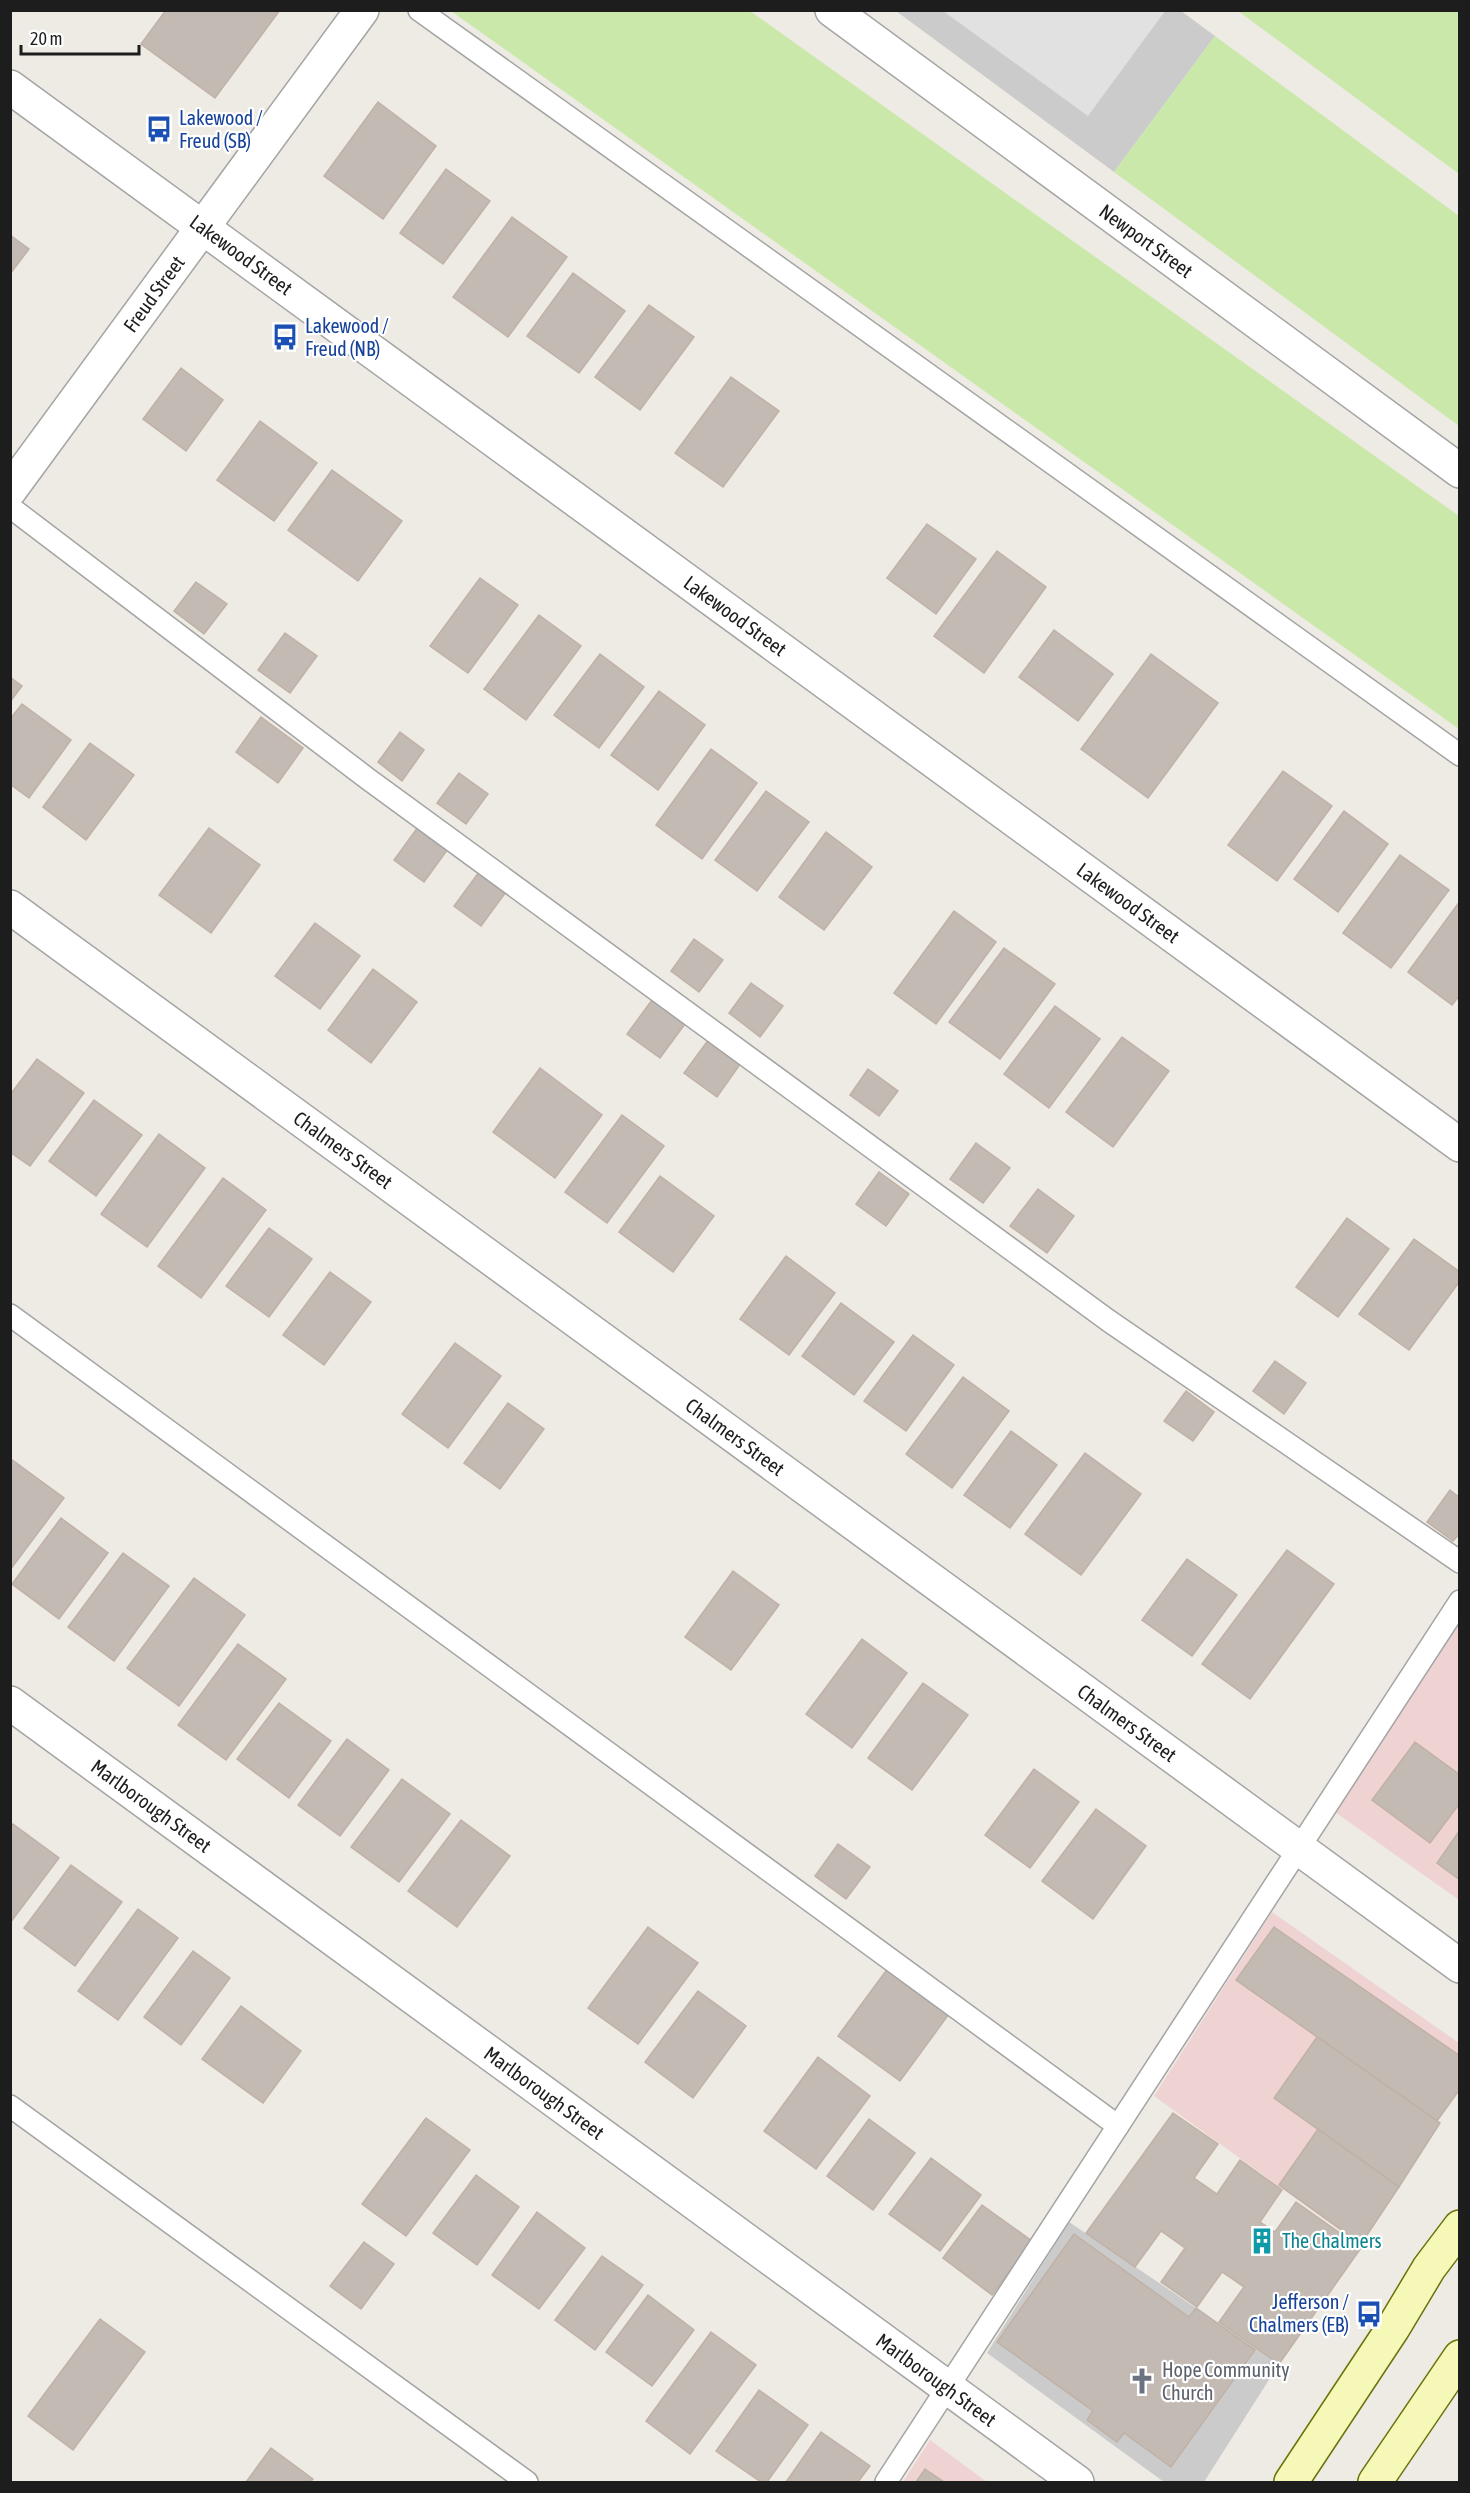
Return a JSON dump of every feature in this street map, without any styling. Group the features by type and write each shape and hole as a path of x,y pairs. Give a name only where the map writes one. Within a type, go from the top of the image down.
{"main road":[{"path":"1291,2482 1393,2328 1429,2268 1460,2227"},
{"path":"1375,2482 1460,2357"}],"street":[{"name":"Freud Street","path":"10,490 362,10"},
{"name":"Newport Street","path":"832,10 1460,471"},
{"name":"Lakewood Street","path":"10,87 1460,1145"},
{"name":"Chalmers Street","path":"10,907 1460,1966"},
{"name":"Marlborough Street","path":"10,1703 1077,2482"}],"lane":[{"path":"419,10 1460,755"},
{"path":"10,507 368,779 1109,1321 1460,1562"},
{"path":"10,1315 1118,2126"},
{"path":"886,2482 1460,1601"},
{"path":"10,2106 527,2482"}],"shaded area":[{"path":"896,11 1181,11 1215,36 1114,172"},
{"path":"943,11 1165,11 1088,116"},
{"path":"1459,1618 1459,1900 1335,1812"},
{"path":"1272,1912 1459,2043 1459,2086 1361,2246 1154,2096"},
{"name":"Hope Community Church","path":"1069,2222 1279,2364 1204,2482 1164,2482 987,2353"},
{"path":"930,2440 987,2482 903,2482"}],"green space":[{"path":"451,11 750,11 1459,516 1459,729"},
{"path":"1238,11 1459,11 1459,174"},
{"path":"1215,36 1459,216 1459,426 1114,172"}],"building":[{"path":"166,10 280,10 215,98 141,44"},
{"path":"378,102 436,146 383,219 324,176"},
{"path":"446,169 490,201 443,264 400,233"},
{"path":"512,217 567,257 508,337 453,297"},
{"path":"10,235 29,249 10,274"},
{"path":"573,273 625,311 579,373 527,336"},
{"path":"649,305 694,337 640,410 595,377"},
{"path":"181,368 223,400 186,451 143,419"},
{"path":"731,377 779,411 723,487 675,453"},
{"path":"260,421 317,463 274,521 217,480"},
{"path":"332,470 402,521 358,581 288,530"},
{"path":"927,524 976,559 936,614 887,578"},
{"path":"997,551 1046,587 984,673 934,636"},
{"path":"480,578 518,605 468,673 430,646"},
{"path":"196,582 227,604 204,634 174,611"},
{"path":"539,615 581,646 526,720 484,689"},
{"path":"1054,630 1113,674 1078,721 1019,677"},
{"path":"285,633 317,656 290,693 258,670"},
{"path":"600,654 644,687 599,748 554,715"},
{"path":"1151,654 1218,703 1148,798 1081,749"},
{"path":"10,677 22,686 10,702"},
{"path":"659,691 705,725 658,790 611,755"},
{"path":"22,704 71,740 29,798 10,784 10,719"},
{"path":"261,717 303,748 278,783 236,752"},
{"path":"400,732 424,750 402,781 378,762"},
{"path":"90,743 134,775 86,840 43,807"},
{"path":"711,749 757,783 702,859 656,825"},
{"path":"1283,771 1332,806 1277,881 1228,845"},
{"path":"459,773 488,794 466,824 437,803"},
{"path":"766,791 809,822 757,891 715,860"},
{"path":"1344,811 1388,844 1338,912 1294,879"},
{"path":"418,827 448,849 424,882 394,860"},
{"path":"209,828 260,865 211,933 159,895"},
{"path":"826,832 872,867 824,930 779,897"},
{"path":"1400,855 1449,890 1391,968 1343,933"},
{"path":"479,872 506,892 481,926 454,906"},
{"path":"1460,901 1460,995 1452,1005 1408,972"},
{"path":"954,911 996,942 936,1024 894,993"},
{"path":"315,923 360,956 320,1009 275,976"},
{"path":"694,939 723,960 699,992 671,971"},
{"path":"1004,948 1055,984 1000,1059 949,1022"},
{"path":"373,969 417,1002 371,1063 328,1030"},
{"path":"751,983 783,1006 760,1037 729,1013"},
{"path":"652,1000 685,1024 660,1058 627,1034"},
{"path":"1055,1006 1100,1039 1049,1108 1004,1074"},
{"path":"1122,1037 1169,1071 1113,1147 1066,1112"},
{"path":"709,1039 741,1063 717,1097 684,1073"},
{"path":"37,1059 84,1093 30,1166 10,1152 10,1095"},
{"path":"540,1068 602,1115 555,1178 493,1132"},
{"path":"868,1069 898,1091 879,1116 850,1095"},
{"path":"94,1100 142,1135 96,1196 49,1161"},
{"path":"622,1115 664,1146 607,1223 565,1192"},
{"path":"159,1134 205,1168 147,1247 101,1214"},
{"path":"976,1143 1010,1168 983,1203 950,1179"},
{"path":"879,1172 909,1194 886,1226 856,1204"},
{"path":"660,1176 714,1216 673,1272 619,1232"},
{"path":"223,1178 266,1210 201,1298 158,1266"},
{"path":"1038,1189 1074,1216 1047,1253 1010,1226"},
{"path":"1347,1218 1389,1249 1338,1317 1296,1287"},
{"path":"269,1228 312,1259 269,1317 226,1286"},
{"path":"1414,1239 1460,1272 1460,1281 1409,1350 1359,1314"},
{"path":"786,1256 835,1293 789,1355 740,1319"},
{"path":"330,1272 371,1302 324,1365 283,1335"},
{"path":"841,1303 894,1342 854,1395 802,1356"},
{"path":"913,1335 954,1365 906,1431 864,1401"},
{"path":"455,1343 501,1376 448,1448 402,1414"},
{"path":"1275,1361 1306,1383 1284,1414 1253,1391"},
{"path":"963,1377 1009,1411 952,1488 906,1454"},
{"path":"1186,1391 1214,1412 1193,1441 1164,1421"},
{"path":"508,1403 544,1429 500,1489 464,1463"},
{"path":"1011,1431 1057,1465 1010,1528 964,1495"},
{"path":"1085,1453 1141,1494 1081,1575 1025,1534"},
{"path":"10,1460 64,1498 10,1570"},
{"path":"1450,1490 1460,1498 1460,1533 1453,1541 1427,1522"},
{"path":"61,1518 108,1553 59,1619 12,1584"},
{"path":"1287,1550 1334,1584 1250,1699 1202,1664"},
{"path":"123,1553 169,1586 114,1661 68,1627"},
{"path":"1187,1559 1237,1595 1192,1656 1142,1620"},
{"path":"733,1571 779,1605 731,1670 685,1637"},
{"path":"194,1578 245,1615 179,1706 127,1668"},
{"path":"862,1639 907,1673 852,1748 806,1714"},
{"path":"238,1644 286,1679 226,1760 178,1725"},
{"path":"923,1683 968,1715 912,1790 868,1758"},
{"path":"279,1703 331,1741 289,1798 237,1759"},
{"path":"347,1739 389,1770 340,1836 298,1805"},
{"path":"1415,1742 1460,1775 1460,1803 1430,1843 1372,1800"},
{"path":"1034,1769 1079,1802 1030,1868 985,1835"},
{"path":"402,1779 450,1814 399,1882 351,1847"},
{"path":"1096,1809 1146,1846 1093,1919 1042,1881"},
{"path":"461,1820 510,1856 457,1927 408,1891"},
{"path":"13,1824 59,1858 10,1923 10,1827"},
{"path":"1460,1830 1460,1880 1437,1863"},
{"path":"838,1844 870,1867 846,1899 815,1876"},
{"path":"71,1865 122,1902 75,1966 24,1928"},
{"path":"138,1909 178,1938 118,2020 78,1991"},
{"path":"648,1927 698,1963 638,2044 588,2008"},
{"path":"1274,1927 1460,2056 1460,2089 1437,2121 1236,1980"},
{"path":"193,1951 230,1978 181,2045 144,2017"},
{"path":"888,1968 949,2014 900,2081 838,2036"},
{"path":"698,1991 746,2026 693,2098 645,2062"},
{"path":"241,2006 301,2051 263,2103 202,2059"},
{"path":"1317,2037 1440,2123 1399,2187 1274,2098"},
{"path":"818,2057 870,2096 816,2169 764,2131"},
{"name":"The Chalmers","path":"1173,2113 1218,2144 1194,2178 1217,2194 1240,2160 1282,2190 1260,2222 1275,2232 1296,2202 1361,2248 1279,2364 1219,2322 1244,2287 1222,2272 1197,2307 1161,2282 1185,2248 1161,2231 1135,2267 1086,2233"},
{"path":"426,2118 470,2150 406,2236 362,2204"},
{"path":"869,2119 915,2153 873,2210 827,2176"},
{"path":"1318,2129 1399,2187 1361,2244 1279,2185"},
{"path":"931,2158 981,2195 940,2251 889,2214"},
{"path":"476,2175 519,2207 477,2265 433,2233"},
{"path":"982,2205 1032,2241 992,2295 943,2258"},
{"path":"537,2212 585,2248 539,2309 492,2275"},
{"name":"Hope Community Church","path":"1074,2234 1189,2317 1196,2308 1255,2350 1171,2467 1124,2433 1117,2442 1087,2420 1093,2411 997,2342"},
{"path":"364,2242 394,2264 361,2309 330,2286"},
{"path":"602,2256 643,2285 595,2350 555,2320"},
{"path":"648,2295 694,2330 652,2386 606,2352"},
{"path":"100,2319 145,2352 73,2450 28,2416"},
{"path":"711,2332 756,2365 690,2454 646,2421"},
{"path":"759,2390 808,2425 767,2482 761,2482 716,2451"},
{"path":"821,2432 870,2466 858,2482 786,2482"},
{"path":"271,2448 313,2479 310,2482 246,2482"},
{"path":"925,2469 944,2482 916,2482"}],"place":[{"name":"Lakewood / Freud (SB)","path":"159,129"},
{"name":"Lakewood / Freud (NB)","path":"285,337"},
{"name":"The Chalmers","path":"1262,2241"},
{"name":"Jefferson / Chalmers (EB)","path":"1369,2314"},
{"name":"Hope Community Church","path":"1142,2381"}]}
